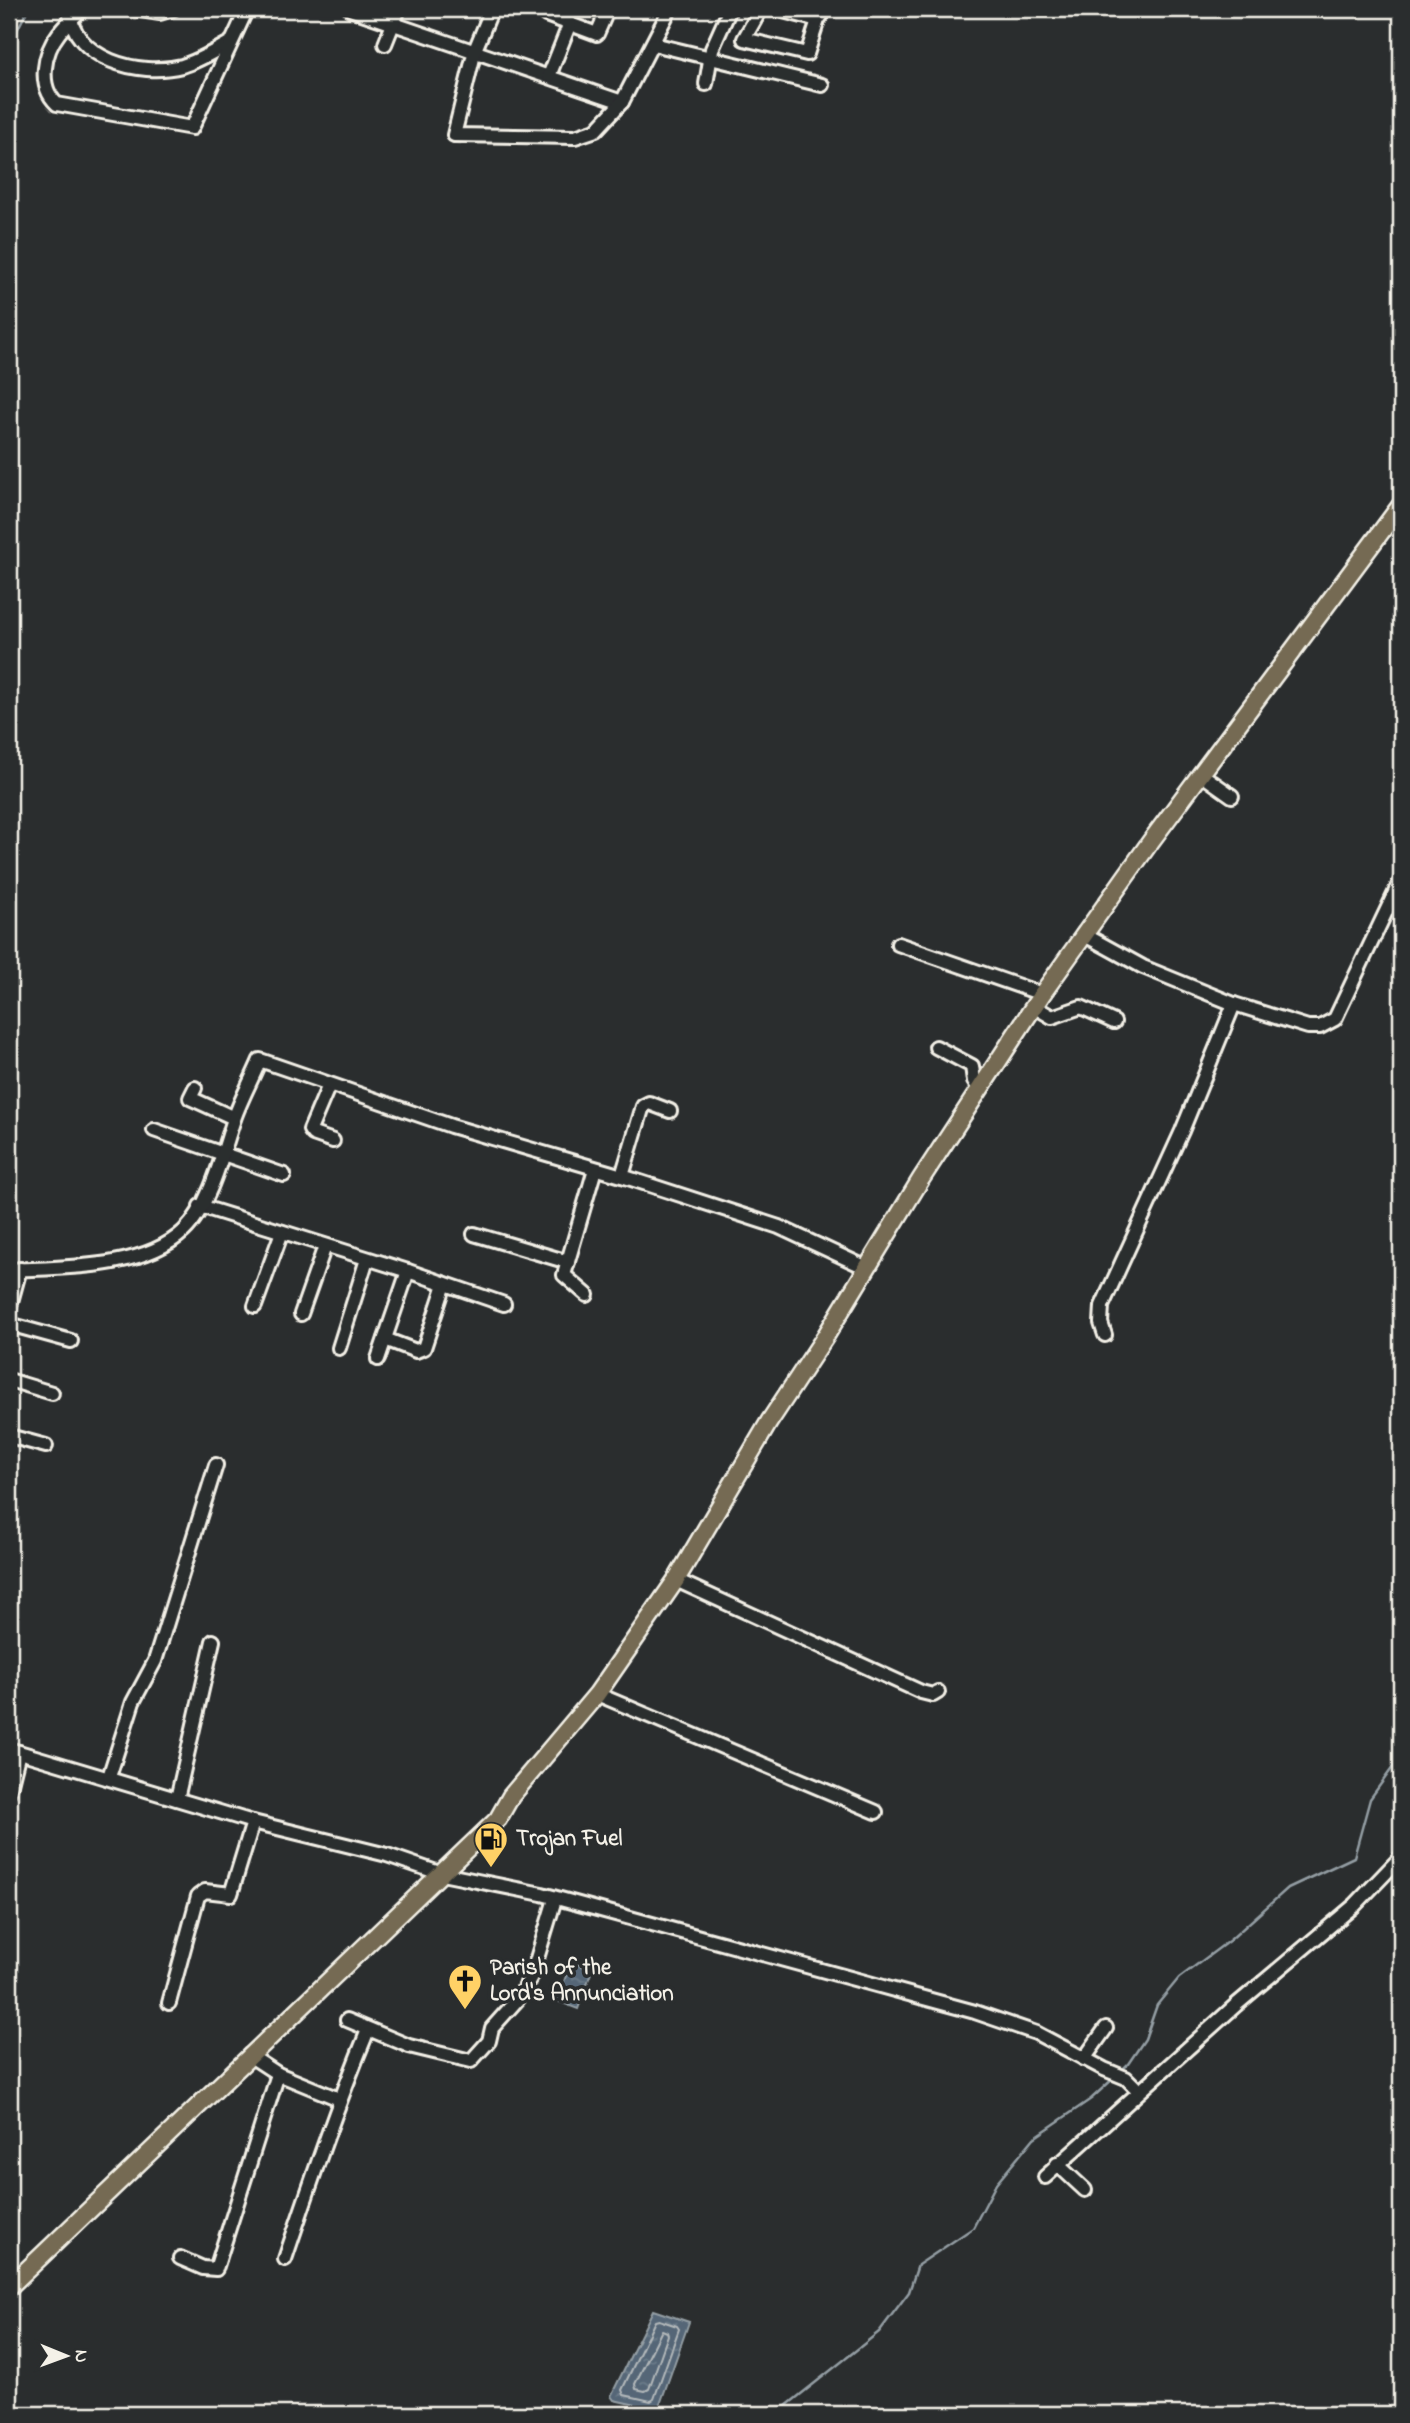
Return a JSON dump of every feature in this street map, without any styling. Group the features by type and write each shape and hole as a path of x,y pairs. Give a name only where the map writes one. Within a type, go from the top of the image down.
{"main road":[{"path":"9,2287 498,1819 511,1796 597,1694 676,1580 769,1422 921,1179 1038,1000 1083,934 1401,505"}],"street":[{"path":"9,14 12,9"},
{"path":"82,9 69,15 46,61 46,90 57,104 192,128 247,9"},
{"path":"134,9 160,13 173,9"},
{"path":"350,9 622,102"},
{"path":"385,44 399,9"},
{"path":"492,9 475,50 454,135 575,137 596,130 622,102 670,9"},
{"path":"549,9 546,15 597,34 608,9"},
{"path":"706,84 712,49 730,9"},
{"path":"761,9 744,39 807,54 818,20 826,9"},
{"path":"775,9 818,20"},
{"path":"69,15 80,37 101,57 133,67 166,69 183,66 206,57 231,42"},
{"path":"549,76 570,23"},
{"path":"653,44 822,85"},
{"path":"1201,774 1231,796"},
{"path":"1083,934 1143,967 1234,1004 1308,1027 1328,1024 1335,1019 1401,880"},
{"path":"898,944 1038,1000 1052,1017 1081,1007 1114,1022"},
{"path":"1105,1335 1101,1323 1102,1306 1182,1131 1234,1004"},
{"path":"936,1047 972,1066 974,1081 980,1090"},
{"path":"9,1309 14,1270 108,1263 163,1246 185,1230 200,1206 224,1154 234,1118 261,1060 451,1126 622,1176 779,1227 867,1268"},
{"path":"328,1085 310,1130 313,1134 333,1141"},
{"path":"195,1088 190,1098 234,1118"},
{"path":"622,1176 643,1106 649,1103 670,1111"},
{"path":"154,1130 284,1175"},
{"path":"587,1295 564,1275 595,1169"},
{"path":"200,1206 504,1304"},
{"path":"255,1306 282,1232"},
{"path":"474,1234 568,1262"},
{"path":"301,1314 325,1246"},
{"path":"339,1348 367,1259"},
{"path":"378,1359 408,1271"},
{"path":"385,1339 416,1351 424,1348 445,1284"},
{"path":"9,1324 71,1340"},
{"path":"9,1380 52,1393"},
{"path":"9,1436 46,1446"},
{"path":"109,1777 134,1702 155,1661 216,1465"},
{"path":"676,1580 921,1692 929,1695 938,1692"},
{"path":"177,1799 212,1641"},
{"path":"597,1694 876,1812"},
{"path":"9,1792 14,1750 253,1822 387,1856 442,1874 542,1894 975,2012 1036,2033 1126,2078 1139,2091"},
{"path":"169,2003 198,1896 205,1891 231,1894 253,1822"},
{"path":"1045,2177 1236,2005 1355,1905 1401,1857"},
{"path":"348,2020 409,2046 471,2060 489,2041 492,2028 518,1999 532,1975 555,1899"},
{"path":"1084,2059 1106,2028"},
{"path":"285,2259 329,2136 339,2099 368,2030"},
{"path":"249,2055 278,2074 339,2099"},
{"path":"180,2258 203,2268 216,2269 278,2074"},
{"path":"1057,2164 1085,2190"}],"water":[{"path":"571,1962 592,1970 578,2009 557,2001"},
{"path":"653,2310 689,2322 658,2410 614,2400 611,2396"}],"waterway":[{"path":"9,46 28,9"},
{"path":"9,66 16,125 9,183"},
{"path":"1120,2072 1145,2039 1157,2005 1179,1978 1230,1940 1288,1888 1354,1857 1370,1799 1401,1756"},
{"path":"776,2414 879,2332 909,2292 918,2265 973,2228 996,2184 1034,2138 1091,2099 1115,2077"}],"place":[{"name":"Trojan Fuel","path":"491,1869"},
{"name":"Parish of the Lord's Annunciation","path":"465,2011"}]}
